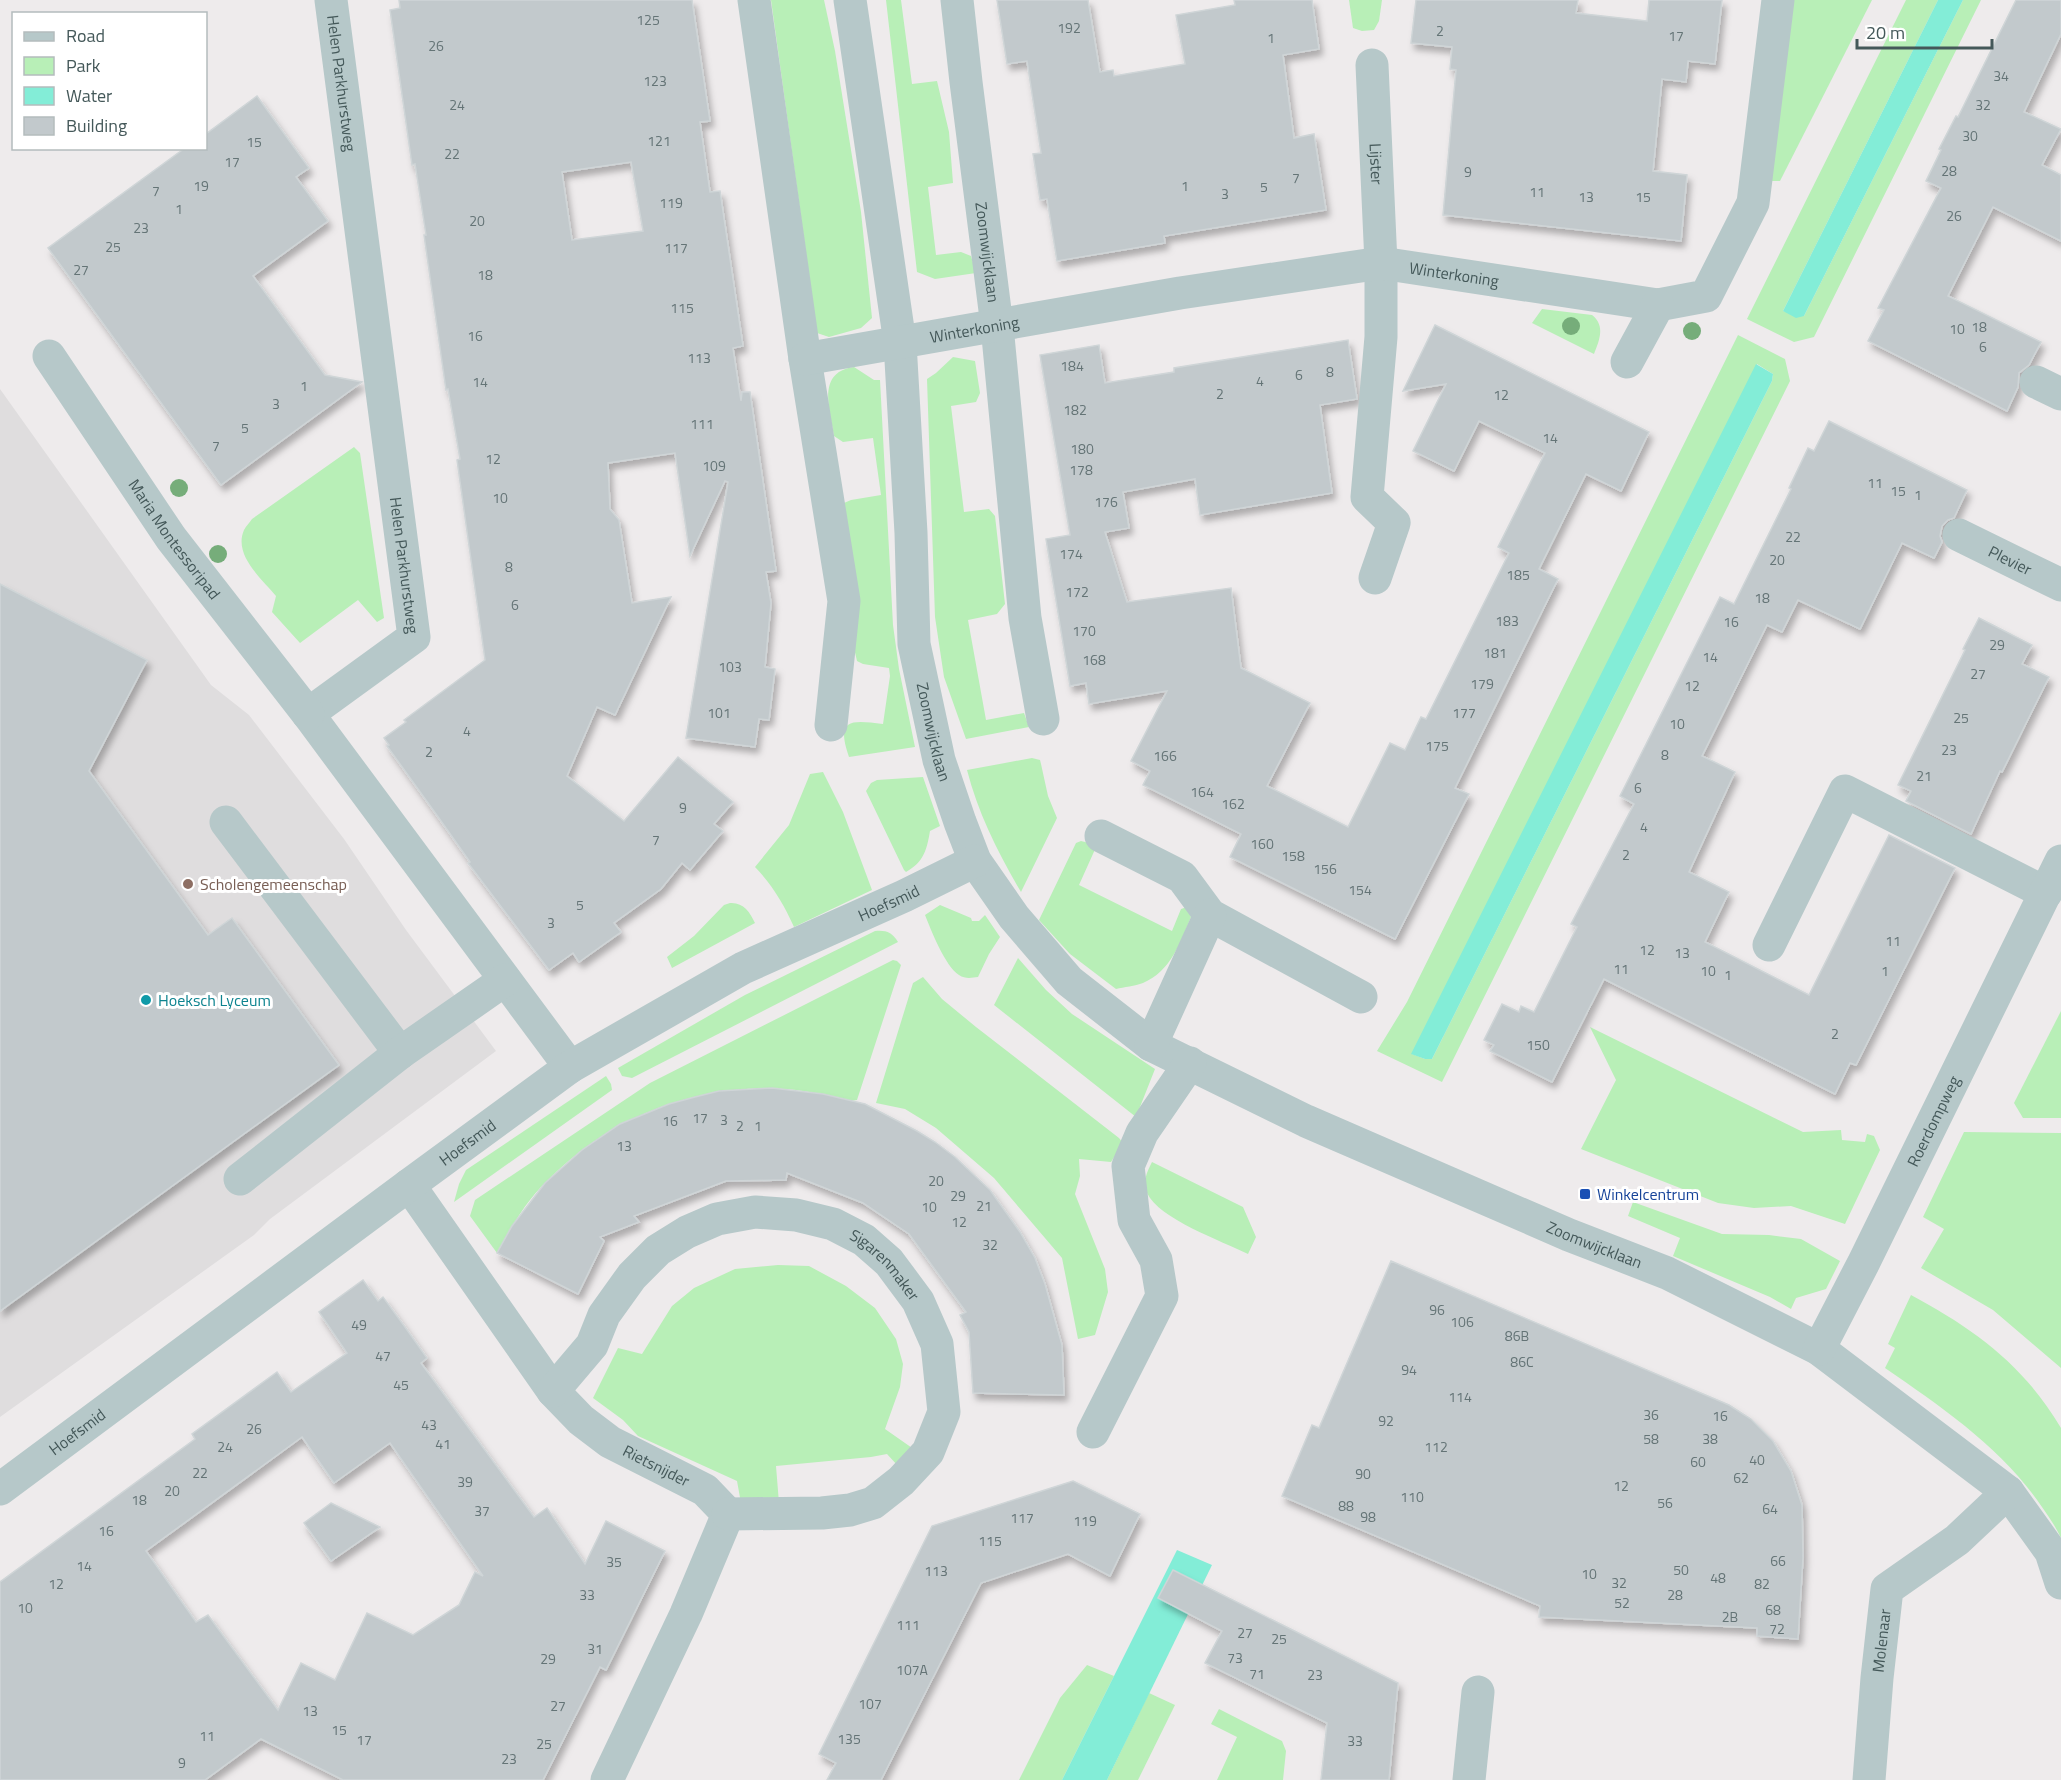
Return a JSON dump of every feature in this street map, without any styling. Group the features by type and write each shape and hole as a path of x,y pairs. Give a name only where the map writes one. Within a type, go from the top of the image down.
{"street":[{"name":"Helen Parkhurstweg","path":"309,714 414,636 331,0"},
{"path":"754,0 805,359 844,601 831,725"},
{"name":"Zoomwijcklaan","path":"850,0 900,343 914,644 939,760 975,861 1014,917 1069,981 1151,1045 1306,1120 1569,1235 1667,1274 1819,1349 2008,1492 2051,1552 2061,1583"},
{"name":"Zoomwijcklaan","path":"957,0 997,326 1025,618 1043,718"},
{"name":"Winterkoning","path":"900,343 1180,293 1381,263 1658,305 1706,296 1753,203 1778,0"},
{"name":"Lijster","path":"1371,65 1381,263 1382,337 1367,497 1394,523 1375,578"},
{"path":"1627,362 1658,305"},
{"path":"805,359 900,343"},
{"name":"Maria Montessoripad","path":"50,356 171,538 309,714"},
{"name":"Plevier","path":"1959,535 2061,585"},
{"path":"309,714 570,1067"},
{"path":"1769,945 1845,791 2046,893"},
{"path":"226,822 400,1053"},
{"path":"1101,836 1182,876 1210,915 1361,997"},
{"name":"Hoefsmid","path":"0,1489 570,1067 743,968 904,896 975,861"},
{"name":"Roerdompweg","path":"1819,1349 2061,861"},
{"path":"1151,1045 1210,915"},
{"path":"240,1179 400,1053 505,980"},
{"path":"1094,1432 1162,1296 1156,1260 1134,1220 1128,1166 1142,1133 1190,1063"},
{"name":"Rietsnijder","path":"409,1185 553,1391 581,1420 610,1442 705,1490 728,1514"},
{"name":"Sigarenmaker","path":"553,1391 592,1346 604,1315 632,1276 658,1250 687,1232 717,1219 755,1212 796,1215 833,1224 864,1240 890,1262 918,1300 937,1344 944,1412 928,1452 901,1481 873,1503 850,1510 822,1513 728,1514"},
{"name":"Molenaar","path":"1869,1780 1887,1589 1957,1540 2008,1492"},
{"path":"607,1780 686,1614 728,1514"},
{"path":"1469,1780 1478,1692"}],"shaded area":[{"name":"Scholengemeenschap","path":"0,389 211,685 249,715 344,839 406,930 496,1051 270,1219 254,1235 0,1417"}],"green space":[{"path":"771,0 824,0 835,51 861,212 872,318 861,328 829,337 817,333"},
{"path":"886,0 901,0 912,84 937,81 949,132 953,183 928,187 936,255 961,252 971,256 976,273 935,279 917,272"},
{"path":"1349,0 1382,0 1379,21 1374,30 1362,31 1353,28"},
{"path":"1792,0 1872,0 1780,181 1770,181"},
{"path":"1906,0 1938,0 1783,311 1804,316 1963,0 1981,0 1814,337 1794,342 1747,319"},
{"path":"1542,309 1592,315 1600,329 1594,354 1532,323"},
{"path":"1738,335 1785,359 1790,381 1442,1082 1377,1051 1407,1002","holes":["1757,364 1773,374 1772,381 1432,1059 1412,1054"]},
{"path":"953,357 975,361 980,393 976,402 951,406 964,512 989,509 995,516 1005,604 997,614 968,620 986,720 1024,713 1029,727 966,739 944,677 935,617 927,379"},
{"path":"854,367 874,380 880,380 893,625 899,669 915,747 849,757 845,745 845,729 854,723 883,724 890,676 889,668 857,661 854,648 844,503 881,495 873,438 843,442 834,436 828,394 830,384 834,376 842,370"},
{"path":"354,447 360,453 384,618 377,622 358,600 300,643 272,612 276,596 246,557 242,548 244,530 252,519"},
{"path":"1032,758 1040,760 1048,796 1057,818 1021,892 990,832 967,770"},
{"path":"823,772 843,812 872,890 794,927 777,895 755,867 789,825 810,774"},
{"path":"923,777 940,826 930,831 924,854 917,864 906,872 866,791 871,783 877,780"},
{"path":"1081,841 1097,845 1079,885 1172,931 1181,909 1187,907 1191,917 1168,964 1153,978 1143,983 1116,989 1070,954 1039,920 1076,843"},
{"path":"730,903 746,908 755,923 672,968 667,957 694,936 724,905"},
{"path":"940,905 971,918 972,921 979,921 985,915 1000,937 978,977 966,978 959,975 939,947 925,915"},
{"path":"875,931 888,932 898,942 632,1078 622,1076 618,1068 745,995"},
{"path":"1018,958 1046,990 1072,1014 1155,1069 1136,1117 994,1005"},
{"path":"893,960 901,965 857,1100 850,1101 796,1090 762,1088 694,1097 661,1107 629,1121 572,1158 531,1198 497,1253 470,1216 475,1200 650,1083"},
{"path":"923,977 942,999 1123,1143 1111,1162 1079,1159 1080,1176 1075,1194 1105,1269 1108,1292 1095,1335 1078,1339 1062,1258 994,1178 936,1128 905,1109 876,1103 913,983"},
{"path":"2061,1011 2061,1118 2023,1118 2014,1103"},
{"path":"1590,1027 1803,1132 1841,1130 1842,1140 1865,1142 1867,1134 1874,1136 1880,1150 1845,1224 1791,1206 1754,1208 1718,1203 1581,1149 1616,1080"},
{"path":"606,1076 612,1090 454,1202 466,1170"},
{"path":"1964,1132 2061,1133 2061,1368 1993,1310 1921,1268 1944,1229 1923,1217"},
{"path":"1152,1162 1243,1207 1256,1237 1248,1254 1177,1220 1154,1203 1145,1185"},
{"path":"1633,1202 1722,1234 1769,1235 1801,1239 1840,1261 1826,1289 1796,1298 1791,1309 1770,1297 1673,1256 1680,1238 1628,1216"},
{"path":"778,1265 809,1266 846,1286 875,1308 896,1339 903,1364 900,1387 885,1429 915,1450 898,1466 887,1454 776,1466 779,1503 741,1503 737,1481 638,1436 623,1420 593,1398 618,1348 642,1354 672,1306 694,1288 735,1269"},
{"path":"1911,1295 1956,1321 1995,1350 2030,1385 2061,1428 2061,1538 2050,1518 2009,1466 1950,1414 1885,1368 1895,1348 1888,1344"},
{"path":"1087,1665 1114,1676 1062,1780 1019,1780 1060,1698"},
{"path":"1149,1693 1175,1705 1138,1780 1107,1780"},
{"path":"1219,1709 1282,1741 1286,1751 1283,1780 1217,1780 1237,1737 1211,1724"}],"water":[{"path":"1938,0 1963,0 1804,316 1796,318 1783,311"},
{"path":"1756,364 1773,374 1772,381 1432,1059 1411,1054"},
{"path":"1177,1550 1212,1565 1107,1780 1062,1780"}],"building":[{"path":"399,0 692,0 710,121 700,122 710,192 720,191 743,346 733,348 741,401 742,392 750,392 776,571 766,572 771,603 765,667 775,669 769,720 759,719 755,747 686,738 728,482 725,481 690,556 675,453 608,463 610,509 619,520 632,603 671,597 615,715 597,707 567,776 624,821 678,757 733,802 714,824 723,831 690,870 682,863 661,889 614,923 621,932 579,962 573,953 549,970 468,863 470,862 387,746 389,745 384,738 406,722 404,720 485,660 457,460 460,459 448,389 446,390 424,235 426,235 415,164 412,165 390,10 400,8","holes":["631,162 643,231 572,240 562,172"]},
{"path":"997,0 1088,0 1100,72 1113,70 1114,76 1185,64 1176,15 1235,5 1234,0 1312,0 1319,49 1283,55 1294,138 1314,134 1326,210 1164,236 1165,243 1057,261 1047,199 1040,200 1033,154 1041,153 1027,61 1007,64"},
{"path":"1416,0 1578,0 1576,13 1647,21 1649,0 1722,0 1715,64 1688,61 1686,82 1662,79 1653,171 1687,175 1681,241 1443,215 1456,70 1450,69 1452,47 1411,43"},
{"path":"2016,0 2061,0 2061,34 2024,112 2061,129 2042,165 2061,175 2061,241 1993,207 1948,296 2041,342 2029,365 2019,373 2018,387 2007,411 1868,341 1884,310 1878,308 1941,188 1926,181 1941,150 1939,149 1956,116 1958,117"},
{"path":"257,96 309,168 296,177 328,221 253,276 325,375 362,382 221,485 48,248 182,150 207,150 207,133"},
{"path":"1435,325 1649,432 1621,491 1586,474 1539,569 1558,579 1455,788 1469,794 1395,939 1230,857 1241,834 1143,785 1150,771 1131,761 1167,691 1089,704 1086,683 1070,686 1046,539 1070,535 1040,355 1099,345 1105,383 1174,372 1174,368 1348,340 1357,399 1320,405 1332,493 1200,515 1195,479 1123,492 1129,528 1105,532 1127,602 1231,588 1241,668 1310,703 1267,786 1348,827 1390,743 1405,750 1421,717 1426,719 1509,553 1498,547 1545,453 1479,421 1454,471 1413,451 1446,384 1403,391"},
{"path":"1829,421 1967,490 1954,518 1942,526 1940,536 1942,542 1934,558 1902,543 1860,629 1798,600 1782,632 1767,625 1702,756 1735,772 1689,872 1729,892 1705,942 1809,995 1889,835 1955,868 1856,1065 1850,1063 1835,1094 1604,979 1552,1082 1490,1051 1494,1045 1484,1040 1502,1004 1519,1012 1521,1006 1534,1012 1577,927 1571,924 1634,804 1620,796 1720,597 1734,604 1791,489 1789,488 1808,448 1814,451"},
{"name":"Hoeksch Lyceum","path":"0,584 147,660 89,771 208,935 232,918 339,1065 0,1311"},
{"path":"1979,618 2032,645 2022,664 2049,677 2002,772 2000,771 1971,834 1906,801 1911,791 1898,785"},
{"path":"772,1088 823,1094 865,1104 935,1142 955,1157 990,1190 1020,1232 1035,1258 1045,1284 1062,1345 1064,1395 973,1393 969,1332 960,1315 966,1312 909,1234 863,1203 787,1173 786,1180 726,1181 634,1216 639,1222 600,1237 604,1241 578,1294 497,1253 512,1226 545,1183 582,1150 620,1124 669,1104 719,1091"},
{"path":"1391,1261 1729,1405 1751,1419 1773,1441 1791,1471 1802,1505 1803,1557 1798,1639 1757,1636 1757,1628 1539,1617 1540,1606 1282,1496 1312,1425 1319,1428"},
{"path":"363,1280 378,1301 383,1297 427,1358 421,1363 534,1517 547,1508 585,1564 606,1521 665,1551 606,1670 600,1667 543,1780 343,1780 261,1739 205,1780 0,1780 0,1582 195,1439 192,1434 277,1372 291,1392 347,1353 319,1312","holes":["302,1437 334,1483 390,1443 483,1576 475,1572 459,1605 413,1635 367,1613 335,1680 301,1663 278,1710 208,1615 196,1622 146,1551"]},
{"path":"1073,1481 1140,1514 1110,1576 1068,1554 981,1583 881,1780 827,1780 836,1763 819,1754 932,1526"},
{"path":"331,1503 380,1527 331,1561 304,1523"},
{"path":"1173,1570 1398,1683 1389,1780 1321,1780 1327,1723 1205,1663 1222,1631 1158,1598"}],"place":[{"name":"Scholengemeenschap","path":"188,884"},
{"name":"Hoeksch Lyceum","path":"146,1000"},
{"name":"Winkelcentrum","path":"1585,1194"}]}
